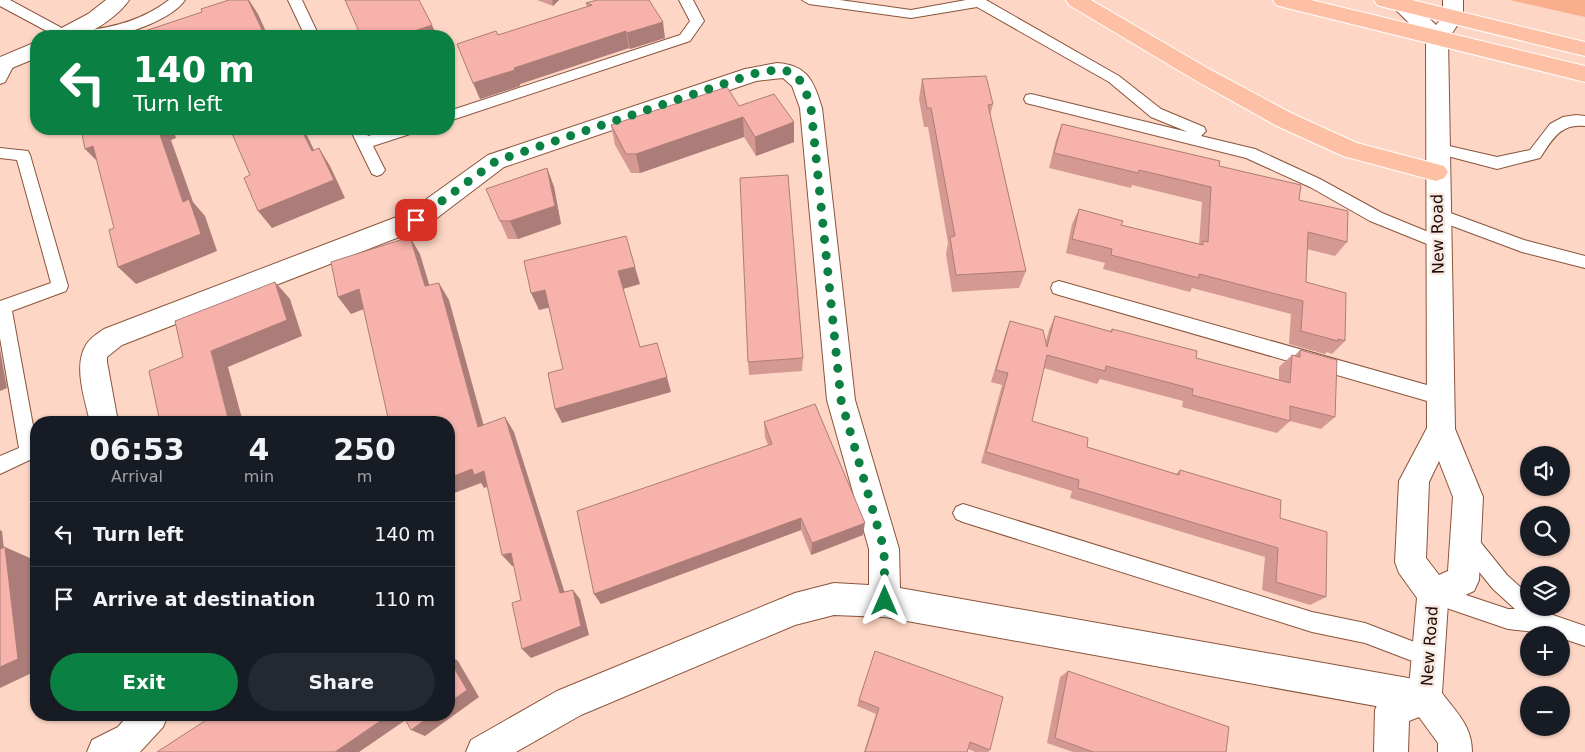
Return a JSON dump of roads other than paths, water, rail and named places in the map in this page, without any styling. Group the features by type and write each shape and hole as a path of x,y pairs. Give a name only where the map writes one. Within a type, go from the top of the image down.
{"highway":[{"path":"1076,0 1201,74 1283,119 1351,150 1436,160"},
{"path":"1283,0 1585,74"},
{"path":"1397,2 1453,9 1585,49"}],"street":[{"path":"75,30 95,19 119,0"},
{"path":"1397,2 1437,38 1453,9"},
{"name":"New Road","path":"1433,594 1463,580 1468,497 1441,429 1436,160 1437,38"},
{"path":"3,69 30,53"},
{"path":"103,416 94,367 94,355 100,347 113,337 416,220 496,161 753,74 782,70 798,77 805,86 811,108 841,400 884,549 885,601"},
{"name":"New Road","path":"1441,429 1414,480 1410,562 1433,594 1425,698 1455,738 1455,752"},
{"path":"483,752 569,703 795,609 834,599 885,601 1425,698"},
{"name":"New Road","path":"1391,752 1392,710 1425,698"},
{"path":"104,752 130,739 146,721"}],"lane":[{"path":"0,0 53,30"},
{"path":"118,30 166,10 178,0"},
{"path":"295,0 309,30"},
{"path":"455,114 685,38 697,21 686,0"},
{"path":"809,0 911,14 977,1 1114,79 1156,113 1250,153 1315,183 1376,217 1437,242"},
{"path":"1031,99 1250,153"},
{"path":"1436,160 1497,163 1535,154 1553,129 1563,121 1577,119 1585,121"},
{"path":"360,135 377,170"},
{"path":"364,143 389,135"},
{"path":"0,153 23,155 60,286 2,306 29,453 0,465"},
{"path":"1437,214 1522,246 1585,262"},
{"path":"1059,288 1441,397"},
{"path":"963,513 1312,622 1365,633 1428,657"},
{"path":"1466,540 1500,582 1544,622"},
{"path":"1433,594 1508,619 1544,622 1585,636"}]}
